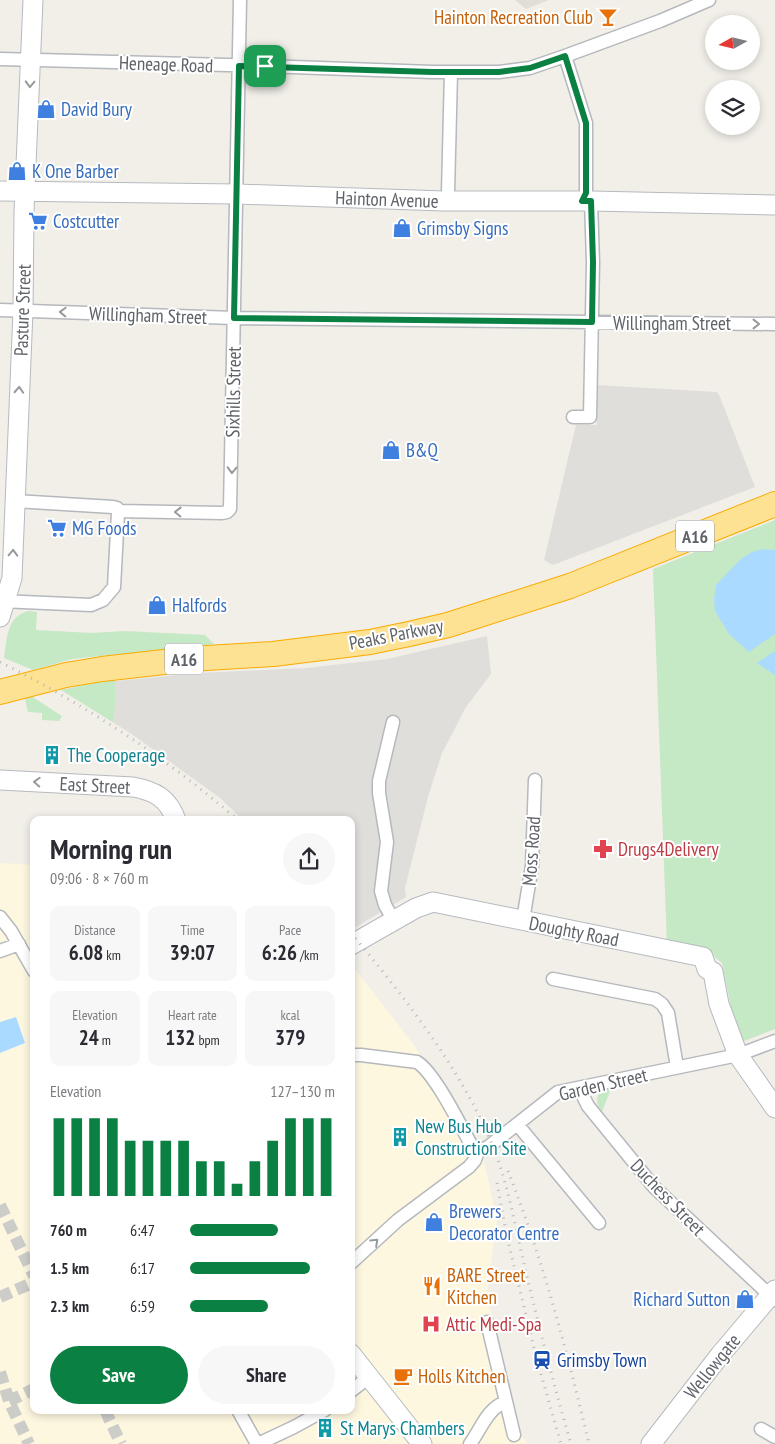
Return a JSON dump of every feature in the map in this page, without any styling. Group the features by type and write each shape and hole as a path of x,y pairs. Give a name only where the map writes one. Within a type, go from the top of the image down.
{"highway":[{"name":"Peaks Parkway","path":"0,692 66,675 102,669 190,659 273,654 370,642 448,625 570,586 775,504"}],"street":[{"name":"Pasture Street","path":"2,606 12,578 33,0"},
{"name":"Sixhills Street","path":"118,510 227,512 231,504 240,0"},
{"name":"Heneage Road","path":"0,59 499,72 530,68 660,21 709,0"},
{"path":"565,56 586,123 586,201 593,262 590,417 573,417"},
{"path":"444,202 448,194 451,72"},
{"name":"Hainton Avenue","path":"0,190 25,192 237,194 444,202 586,201 775,205"},
{"name":"Willingham Street","path":"0,310 234,318 775,324"},
{"path":"2,606 91,605 103,600 114,587 118,510 113,507 15,501"},
{"path":"393,722 378,793 387,842 382,890 385,905 394,921"},
{"name":"East Street","path":"0,780 133,787 148,790 159,796 169,806 174,816"},
{"name":"Moss Road","path":"523,920 532,866 535,780"},
{"name":"Doughty Road","path":"355,943 416,908 433,902 703,957 707,969 712,972 719,1004 738,1055"},
{"path":"0,917 30,960"},
{"path":"0,951 19,944"},
{"path":"553,979 655,999 662,1004 668,1013 677,1067"},
{"name":"Garden Street","path":"355,1260 398,1220 470,1167 478,1151 488,1147 558,1092 738,1055 775,1041"},
{"path":"355,1055 417,1062 423,1066 433,1079 473,1148 478,1151"},
{"path":"738,1055 775,1108"},
{"name":"Duchess Street","path":"579,1088 588,1106 654,1187 773,1295"},
{"path":"517,1124 599,1223"},
{"name":"Wellowgate","path":"651,1444 714,1362 773,1295"},
{"path":"487,1322 502,1368 505,1402 514,1435"},
{"path":"355,1359 422,1444"},
{"path":"355,1387 367,1374"},
{"path":"470,1444 490,1412 496,1405 505,1402"},
{"path":"240,1414 258,1444 317,1414"},
{"path":"761,1429 775,1437"}],"shaded area":[{"path":"515,0 549,0 526,9"},
{"path":"596,385 717,392 755,487 553,565 544,560 576,425 597,425"},
{"path":"487,636 491,674 466,707 442,753 428,797 405,888 406,897 355,928 355,816 239,816 220,798 114,723 116,681 198,673 306,668 387,659"},
{"path":"0,863 30,865 30,1414 355,1414 355,969 414,1045 483,1157 497,1220 487,1295 517,1432 529,1444 0,1444"}],"green space":[{"path":"775,520 775,1029 744,1041 735,1027 722,963 705,949 667,945 653,569"},
{"path":"28,611 37,612 36,630 92,633 125,631 205,635 214,644 72,659 33,670 4,658 7,637 15,618"},
{"path":"113,679 116,681 114,723 61,690"},
{"path":"31,696 62,716 59,721 42,720 42,713 28,712 25,699"},
{"path":"612,1086 602,1112 597,1103 598,1096 607,1087"}],"water":[{"path":"763,549 775,550 775,634 749,652 729,634 715,611 714,599 716,585 741,559 752,552"},
{"path":"775,651 775,675 757,663"},
{"path":"16,1017 25,1043 0,1053 0,1022"}],"tunnel":[{"path":"0,1205 30,1268"},
{"path":"0,1297 30,1284"},
{"path":"0,1372 9,1401 29,1444"},
{"path":"9,1401 30,1391"},
{"path":"107,1414 121,1444"}],"railway":[{"path":"0,662 94,714 182,774 233,816"},
{"path":"355,938 410,1007 447,1061 464,1088 492,1144 507,1190 541,1334 571,1444"},
{"path":"508,1171 521,1204 553,1306 589,1444"},
{"path":"497,1183 507,1237 537,1360 561,1444"}],"place":[{"name":"Hainton Recreation Club","path":"608,17"},
{"name":"David Bury","path":"46,109"},
{"name":"K One Barber","path":"17,171"},
{"name":"Costcutter","path":"38,221"},
{"name":"Grimsby Signs","path":"402,228"},
{"name":"B&Q","path":"391,450"},
{"name":"MG Foods","path":"57,528"},
{"name":"Halfords","path":"157,605"},
{"name":"The Cooperage","path":"52,755"},
{"name":"Drugs4Delivery","path":"603,849"},
{"name":"New Bus Hub Construction Site","path":"400,1137"},
{"name":"Brewers Decorator Centre","path":"434,1222"},
{"name":"BARE Street Kitchen","path":"432,1286"},
{"name":"Richard Sutton","path":"745,1299"},
{"name":"Attic Medi-Spa","path":"431,1324"},
{"name":"Grimsby Town","path":"542,1360"},
{"name":"Holls Kitchen","path":"403,1376"},
{"name":"St Marys Chambers","path":"325,1428"}],"route":[{"path":"565,56 586,123 586,193 582,201 591,201 592,322 234,318 239,66 265,66 432,72 499,72 530,68 565,56"}]}
